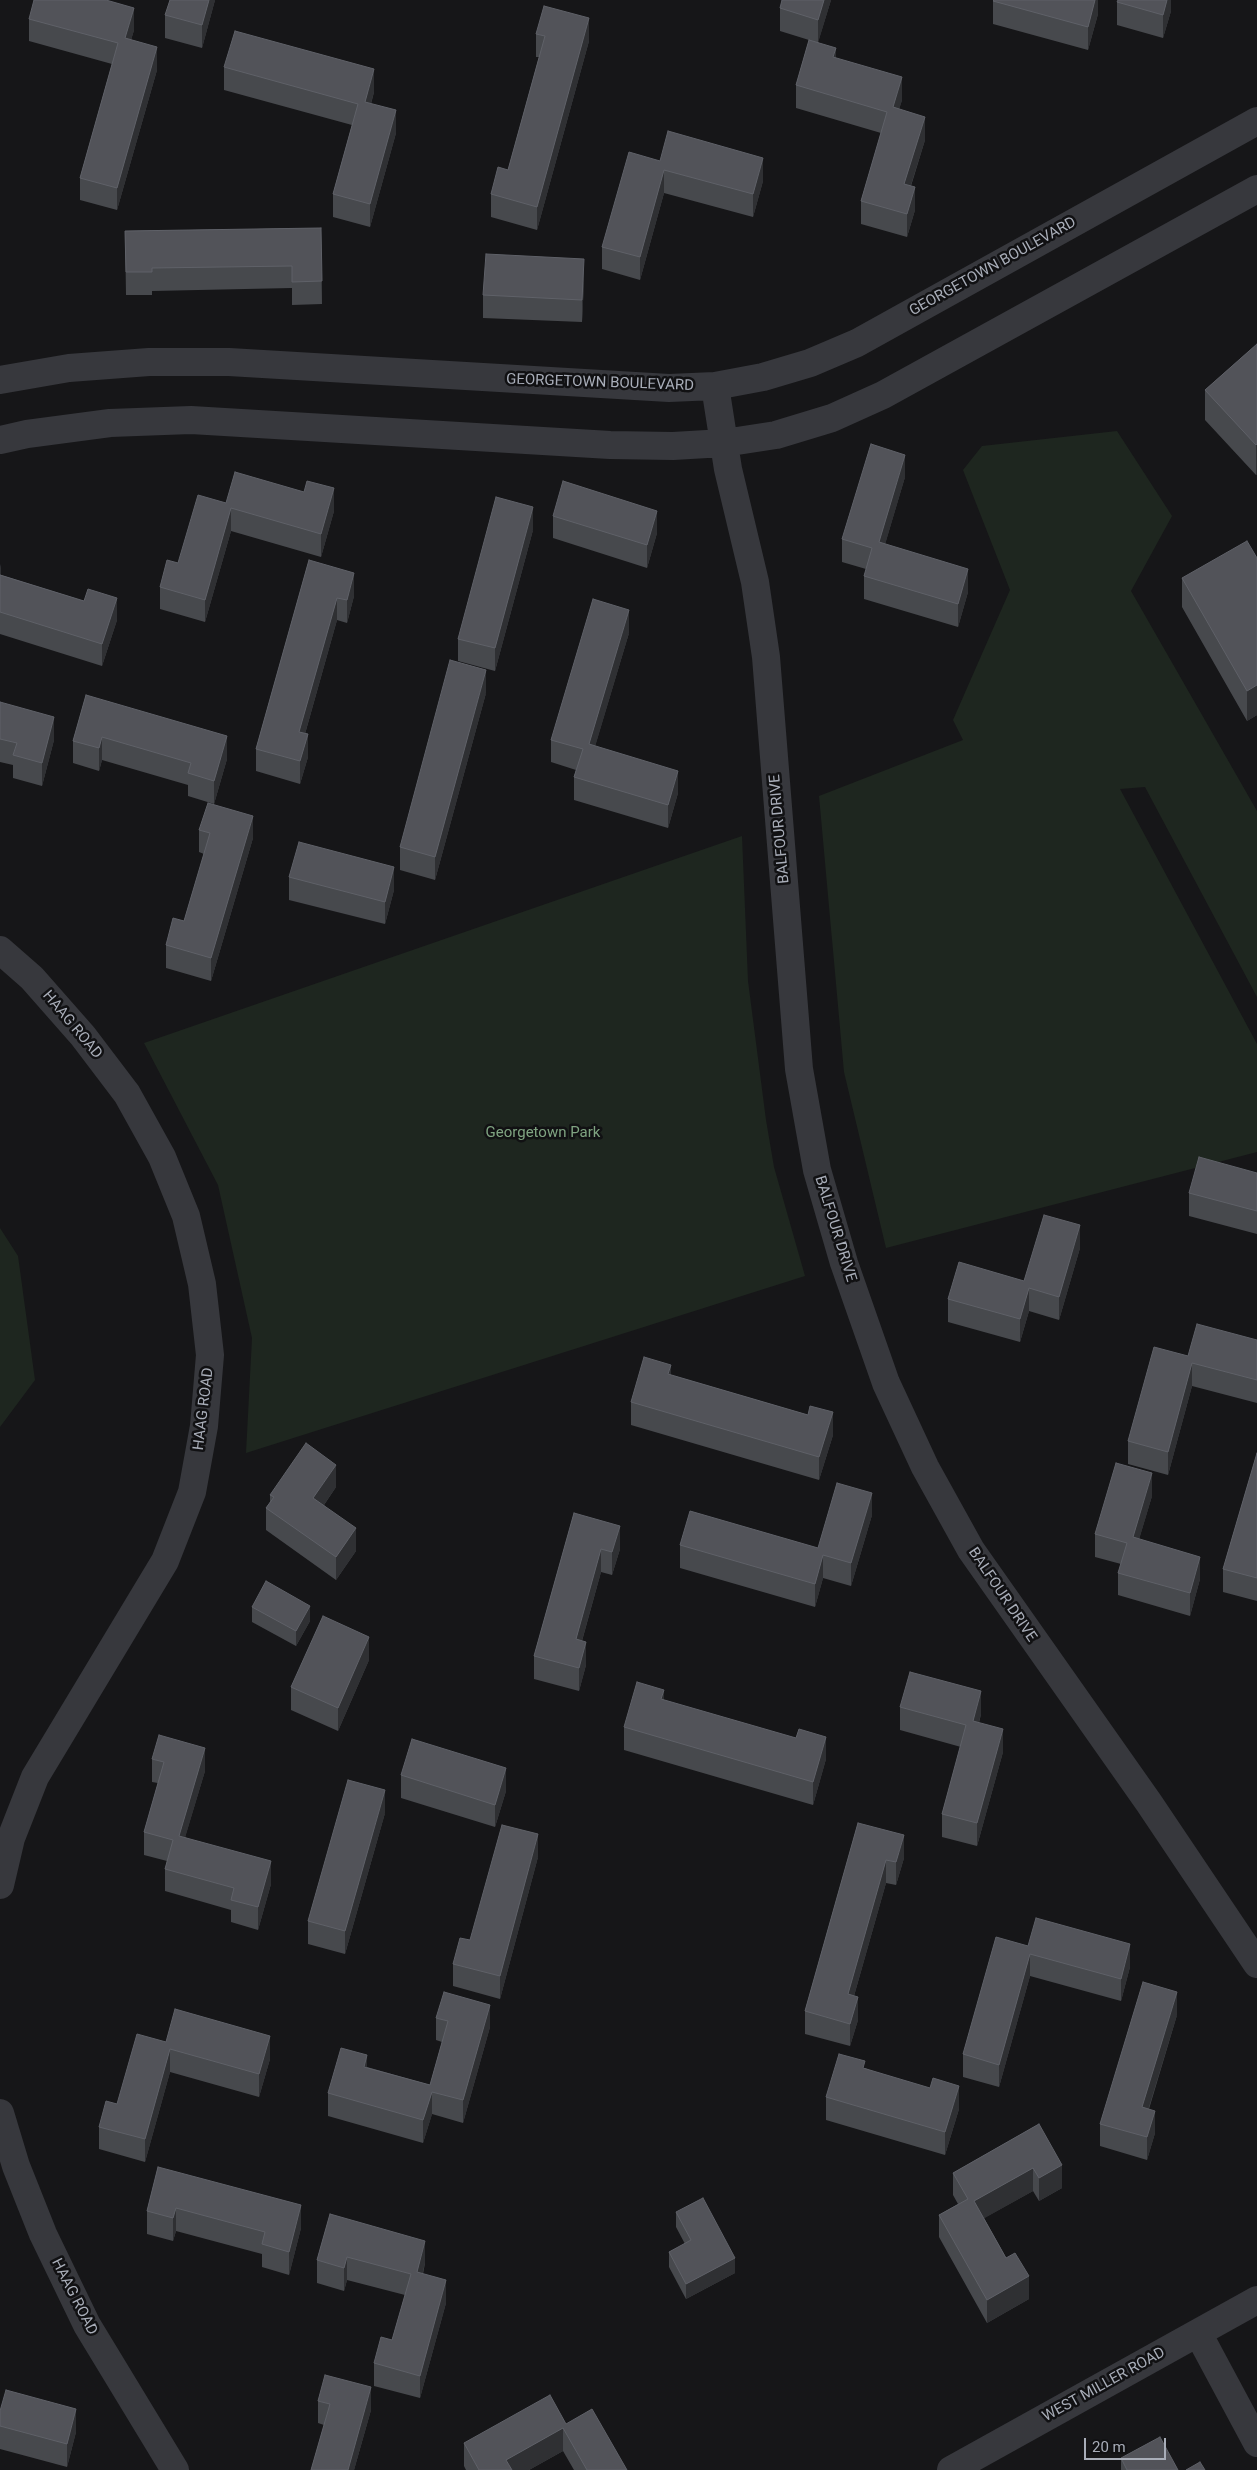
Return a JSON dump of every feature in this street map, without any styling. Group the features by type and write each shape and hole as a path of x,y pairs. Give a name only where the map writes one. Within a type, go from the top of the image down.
{"street":[{"name":"GEORGETOWN BOULEVARD","path":"0,380 69,368 140,363 219,362 669,388 716,386 763,377 810,363 857,343 1257,121"},
{"path":"0,440 27,434 110,423 191,420 610,445 673,446 724,443 776,435 832,418 883,395 1257,189"},
{"name":"BALFOUR DRIVE","path":"716,386 724,443 755,582 766,657 799,1069 817,1170 844,1263 886,1383 925,1468 971,1550 1171,1835 1257,1964"},
{"name":"HAAG ROAD","path":"0,950 32,978 83,1036 127,1094 162,1157 186,1216 202,1284 210,1355 204,1426 192,1492 165,1561 35,1777 11,1838 0,1885"},
{"name":"HAAG ROAD","path":"0,2113 16,2166 43,2234 86,2325 174,2470"},
{"name":"WEST MILLER ROAD","path":"950,2470 1257,2300"},
{"path":"1198,2334 1257,2443"}],"green space":[{"path":"1117,431 1172,516 1131,591 1257,811 1257,997 1145,787 1120,789 1257,1044 1257,1152 886,1248 844,1072 819,796 963,740 953,720 1010,590 963,470 982,446"},
{"name":"Georgetown Park","path":"742,836 748,981 766,1120 774,1167 805,1276 246,1453 252,1338 218,1185 144,1043"},
{"path":"0,1228 18,1256 35,1380 0,1427"}],"building":[{"path":"34,0 106,0 134,8 125,38 157,47 117,188 80,178 118,43 29,19"},
{"path":"170,0 209,0 202,25 165,15"},
{"path":"782,0 824,0 818,20 780,8"},
{"path":"994,0 1095,0 1088,27"},
{"path":"1118,0 1167,0 1163,15 1117,2"},
{"path":"544,6 589,18 537,207 491,194 498,167 508,170 545,36 536,34"},
{"path":"235,31 374,69 365,102 396,110 370,204 333,194 358,104 224,67"},
{"path":"809,40 836,48 833,57 902,77 893,107 925,117 904,184 915,187 907,214 861,201 887,112 796,85"},
{"path":"668,131 763,158 753,194 664,170 640,257 602,247 629,152 660,161"},
{"path":"321,228 322,281 292,282 292,266 152,268 152,272 126,272 125,231"},
{"path":"486,254 584,259 582,300 483,295"},
{"path":"1257,344 1257,444 1256,445 1205,390"},
{"path":"871,444 905,455 879,542 968,569 958,604 864,576 872,548 842,539"},
{"path":"235,472 304,492 307,481 334,488 321,534 231,508 205,600 160,587 167,560 178,563 198,495 226,503"},
{"path":"563,481 657,511 647,545 553,516"},
{"path":"496,497 533,507 495,648 458,639"},
{"path":"1247,541 1257,558 1257,685 1247,691 1182,578"},
{"path":"309,560 354,573 347,600 337,598 299,732 308,734 300,761 256,749"},
{"path":"0,575 84,601 88,589 117,598 102,644 0,612"},
{"path":"593,599 629,610 589,744 678,771 668,805 574,777 583,749 551,740"},
{"path":"450,660 486,670 435,857 400,847"},
{"path":"86,695 227,736 214,781 188,773 191,763 102,737 99,748 73,741"},
{"path":"0,702 54,717 42,763 13,755 17,743 0,739"},
{"path":"208,803 253,816 211,958 166,945 173,918 184,921 210,833 199,830"},
{"path":"299,842 394,867 385,902 289,877"},
{"path":"1199,1157 1257,1173 1257,1211 1189,1193"},
{"path":"1044,1215 1080,1225 1059,1297 1029,1288 1020,1319 948,1299 959,1262 1024,1281"},
{"path":"1197,1324 1257,1340 1257,1380 1192,1363 1168,1452 1128,1441 1154,1347 1188,1356"},
{"path":"644,1357 671,1365 668,1374 808,1415 810,1406 833,1412 819,1457 631,1402"},
{"path":"306,1443 336,1465 313,1498 356,1528 336,1557 266,1508 274,1497 270,1495"},
{"path":"1257,1453 1257,1578 1223,1569"},
{"path":"1116,1463 1152,1473 1133,1537 1200,1557 1190,1593 1118,1573 1127,1543 1095,1534"},
{"path":"837,1483 872,1493 851,1563 823,1555 815,1584 680,1545 690,1511 818,1548"},
{"path":"574,1513 620,1526 612,1552 601,1549 576,1639 586,1642 579,1668 534,1656"},
{"path":"266,1581 310,1606 296,1631 252,1607"},
{"path":"323,1616 369,1637 338,1708 291,1687"},
{"path":"910,1672 981,1691 973,1721 1003,1729 977,1823 942,1814 966,1725 900,1707"},
{"path":"637,1682 664,1690 661,1699 796,1738 799,1729 826,1737 813,1782 624,1727"},
{"path":"159,1735 205,1748 179,1836 271,1861 258,1907 231,1900 234,1888 165,1869 173,1840 144,1832 164,1762 152,1759"},
{"path":"412,1739 506,1768 495,1805 401,1775"},
{"path":"348,1780 385,1790 345,1931 308,1921"},
{"path":"858,1823 904,1835 896,1862 886,1860 848,1994 858,1997 850,2024 805,2011"},
{"path":"502,1825 538,1834 500,1976 453,1964 460,1938 470,1940"},
{"path":"1036,1918 1130,1944 1121,1979 1030,1954 999,2065 963,2054 996,1937 1028,1946"},
{"path":"1143,1982 1177,1992 1142,2107 1155,2111 1147,2137 1100,2124"},
{"path":"444,1992 490,2005 463,2100 432,2092 423,2120 328,2093 341,2048 367,2055 364,2067 430,2085 448,2021 436,2018"},
{"path":"175,2009 270,2036 259,2074 170,2049 145,2139 99,2127 106,2101 117,2104 137,2034 166,2042"},
{"path":"839,2054 865,2061 863,2068 930,2088 933,2078 959,2086 945,2132 826,2097"},
{"path":"1039,2124 1062,2165 1039,2178 1033,2168 974,2201 1006,2258 1015,2253 1029,2276 987,2300 939,2215 968,2199 953,2173"},
{"path":"158,2167 301,2205 289,2252 262,2244 265,2232 176,2208 173,2218 147,2211"},
{"path":"703,2198 735,2258 686,2284 669,2252 691,2240 676,2212"},
{"path":"330,2214 425,2241 417,2272 446,2280 420,2376 374,2363 381,2337 392,2340 411,2274 347,2257 344,2268 317,2260"},
{"path":"325,2375 371,2387 348,2470 311,2470 330,2404 318,2401"},
{"path":"6,2390 76,2409 67,2444 0,2426 0,2411"},
{"path":"550,2395 566,2424 592,2409 627,2470 587,2470 563,2428 506,2460 512,2470 479,2470 464,2443"},
{"path":"1160,2437 1178,2470 1127,2470 1121,2458"},
{"path":"1200,2462 1205,2470 1186,2470"}]}
